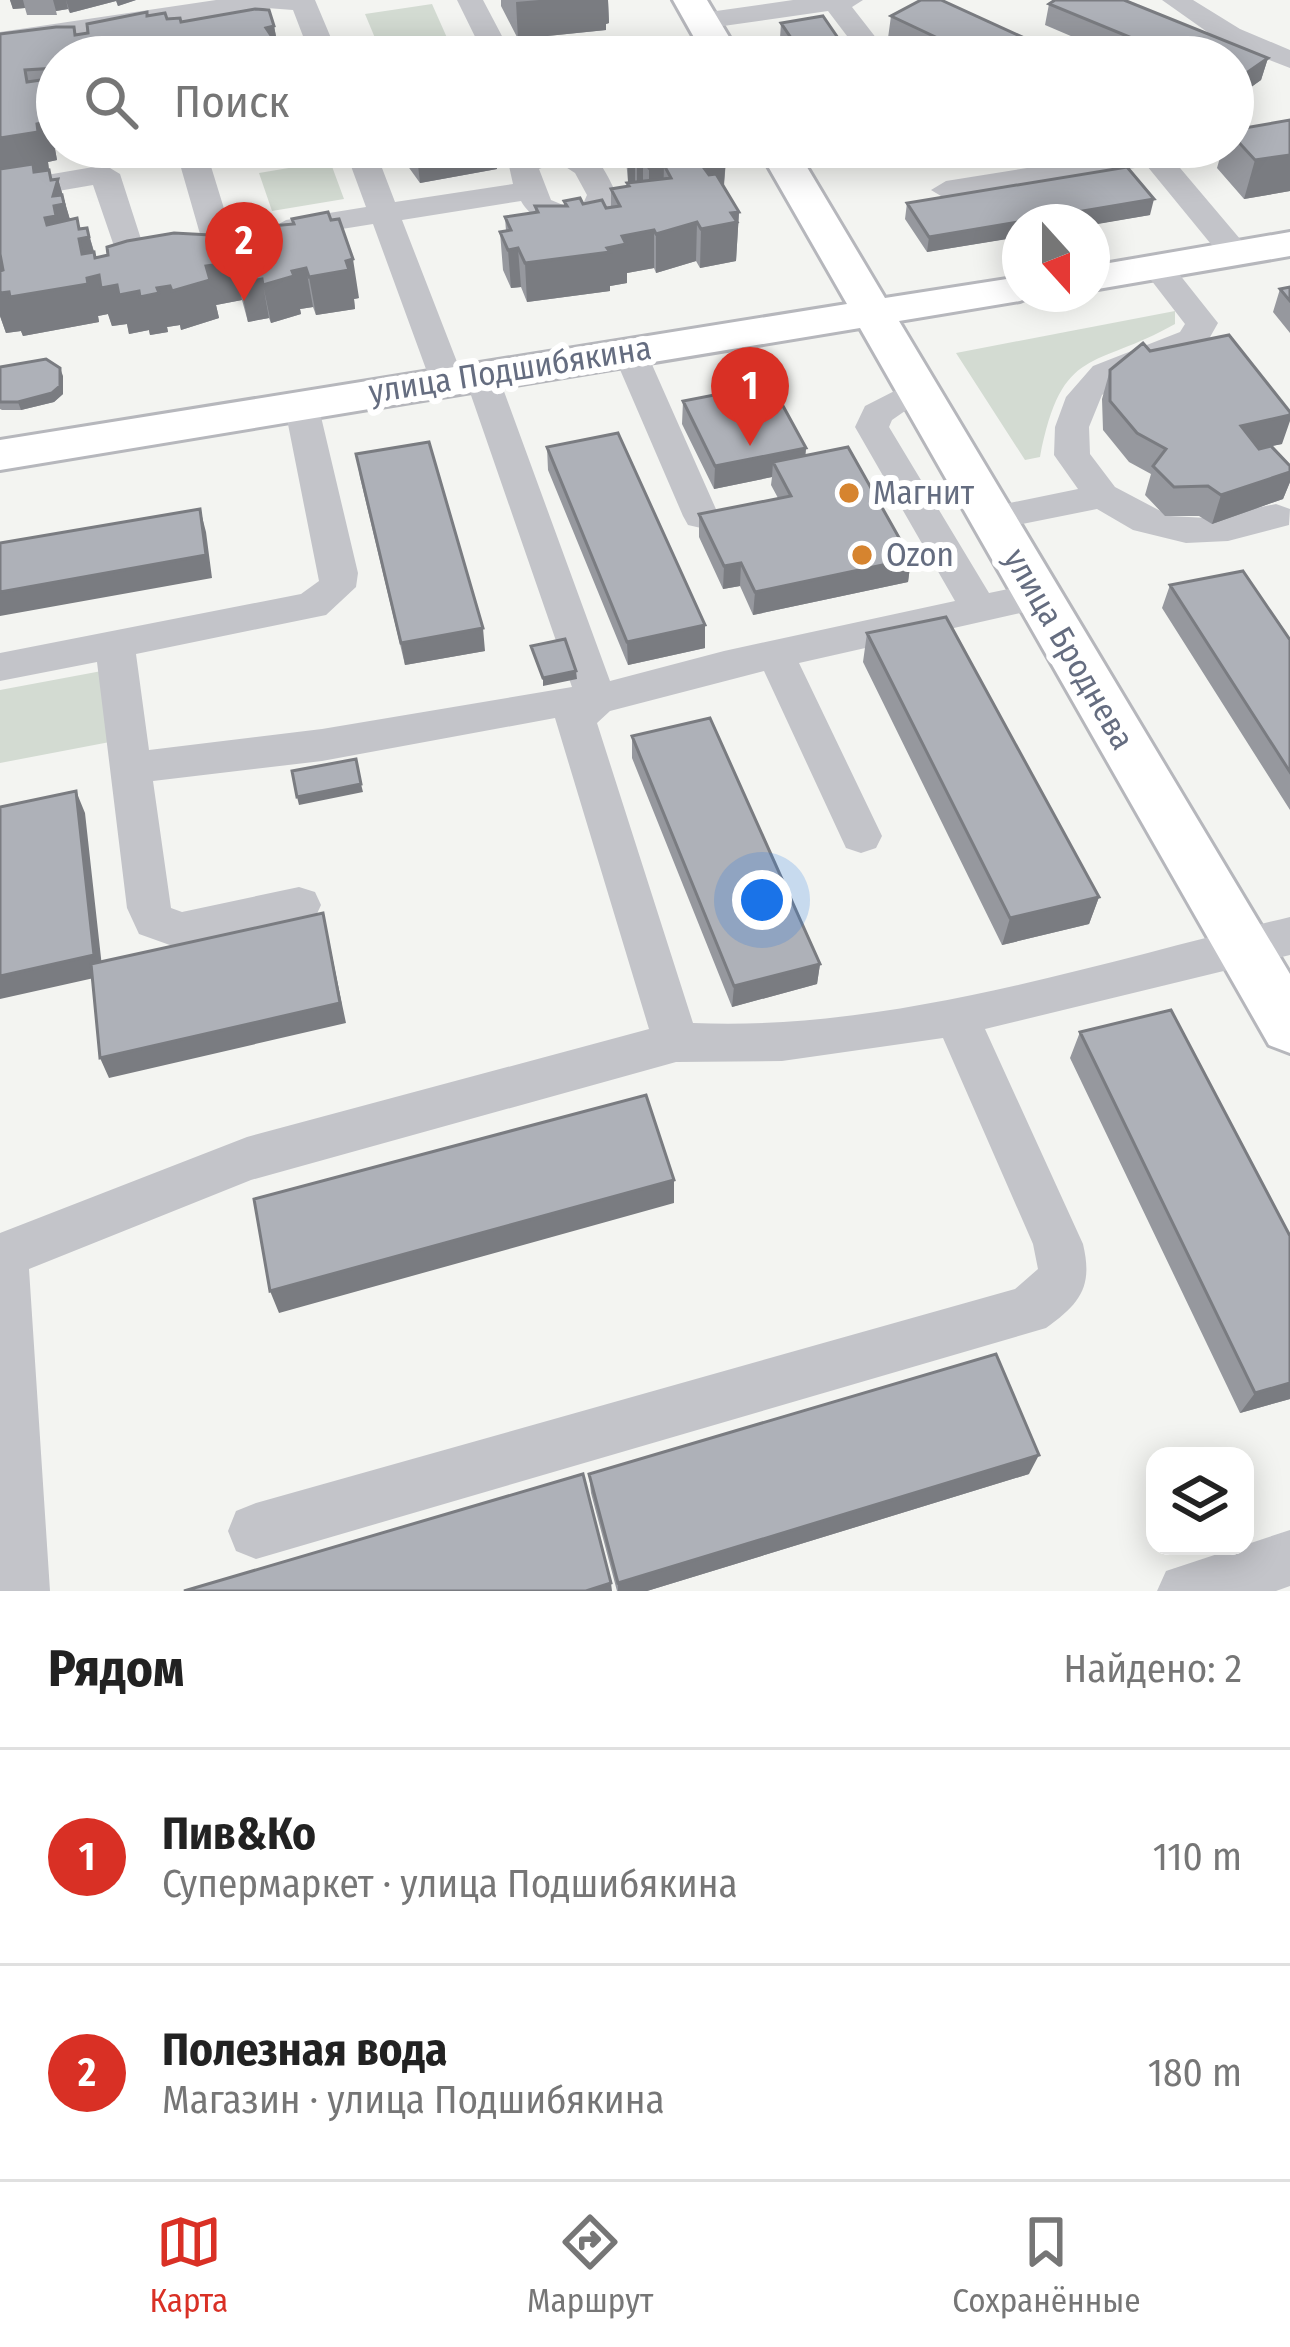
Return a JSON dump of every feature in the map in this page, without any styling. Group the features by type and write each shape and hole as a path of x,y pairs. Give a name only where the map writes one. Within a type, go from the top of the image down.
{"main road":[{"name":"улица Броднева","path":"788,168 1038,596 1267,941 1290,1027"},
{"path":"1110,275 1290,244"},
{"name":"улица Подшибякина","path":"0,455 1002,292"}],"street":[{"path":"470,0 488,36"},
{"path":"1175,0 1232,36"},
{"path":"0,40 264,1 314,2 321,36"},
{"path":"708,31 843,2 864,36"},
{"path":"1254,45 1290,60"},
{"path":"0,192 76,168"},
{"path":"104,168 127,245 156,250 531,190"},
{"path":"201,168 239,237"},
{"path":"367,168 384,214 464,378 597,700"},
{"path":"946,190 1085,168"},
{"path":"1164,168 1235,253"},
{"path":"1157,267 1231,360"},
{"path":"1202,323 1192,339 1120,364 1086,387 1074,411 1072,455 1102,496 1161,528 1195,534 1228,531 1276,516"},
{"path":"629,351 701,516"},
{"path":"918,389 877,414 872,427 978,608"},
{"path":"0,667 312,605 338,587 339,572 301,404"},
{"path":"993,518 1102,496"},
{"path":"131,768 322,745 546,704 597,700 1038,596"},
{"path":"115,645 149,908 155,921 181,931 299,905"},
{"path":"776,655 861,836"},
{"path":"597,700 575,718 576,733 676,1042"},
{"path":"21,1591 2,1256 247,1160 676,1042 782,1043 956,1016 1267,941"},
{"path":"256,1531 1028,1310 1052,1293 1064,1274 1058,1244 956,1016"},
{"path":"1186,1591 1290,1558"}],"shaded area":[{"path":"432,4 446,36 374,36 365,14"},
{"path":"333,168 344,199 272,211 259,173"},
{"path":"1175,311 1175,324 1085,365 1071,377 1059,395 1040,457 1025,460 956,353"},
{"path":"107,670 115,741 0,763 0,690"}],"building":[{"path":"921,0 941,0 1020,36 933,36 891,16"},
{"path":"1055,0 1124,0 1213,36 1127,36 1049,4"},
{"path":"255,9 269,10 274,26 266,28 271,36 36,36 36,69 25,70 27,82 36,81 36,132 0,138 0,34 74,27 75,35 88,33 87,24 147,12 147,16 165,13 167,19 180,18 181,22"},
{"path":"823,16 837,36 790,36 781,23"},
{"path":"1254,52 1268,58 1254,68"},
{"path":"1290,120 1290,155 1255,160 1254,126"},
{"path":"33,164 34,172 49,170 51,180 58,179 53,196 62,195 64,204 54,206 56,216 45,218 47,225 77,218 79,229 87,228 89,237 79,239 82,254 94,252 95,258 108,255 107,247 127,241 174,233 229,236 248,232 247,228 294,224 292,219 328,212 331,220 339,219 353,259 346,261 349,270 309,277 306,268 263,285 262,279 240,283 234,262 206,266 210,280 172,291 170,286 157,288 159,293 140,297 139,291 119,295 117,285 101,288 99,275 87,278 88,284 10,297 9,292 0,293 0,169"},
{"path":"666,168 704,168 709,175 716,174 739,212 731,213 737,222 701,229 697,222 656,234 654,230 622,236 626,244 607,248 610,252 525,263 518,248 508,250 500,232 511,230 505,217 538,212 535,206 567,206 564,201 580,198 583,204 602,200 606,208 620,206 611,189 671,178"},
{"path":"1121,168 1128,168 1154,199 1110,206 1002,204 1002,225 929,237 907,203"},
{"path":"1229,335 1290,412 1241,426 1259,449 1271,446 1290,472 1221,495 1208,486 1174,487 1153,466 1166,449 1137,433 1110,401 1110,370 1143,343 1150,351"},
{"path":"46,359 60,368 60,386 52,393 0,402 0,367"},
{"path":"771,384 806,448 715,466 683,401"},
{"path":"618,433 705,625 627,642 547,447"},
{"path":"429,442 483,628 401,643 356,454"},
{"path":"848,447 911,559 755,592 741,563 724,566 699,514 791,496 773,462"},
{"path":"200,509 206,555 0,592 0,543"},
{"path":"1243,571 1290,640 1290,772 1170,585"},
{"path":"946,617 1099,897 1010,918 867,633"},
{"path":"565,639 576,671 543,678 531,646"},
{"path":"710,718 820,964 734,986 632,736"},
{"path":"356,759 361,784 297,797 292,771"},
{"path":"76,791 94,955 0,976 0,807"},
{"path":"323,913 340,1003 100,1058 91,964"},
{"path":"1171,1010 1290,1236 1290,1383 1255,1393 1080,1032"},
{"path":"646,1095 674,1180 270,1291 254,1199"},
{"path":"996,1354 1039,1455 618,1583 589,1474"},
{"path":"583,1474 611,1583 586,1591 184,1591"}],"place":[{"name":"Полезная вода","path":"244,301"},
{"name":"Пив&Ко","path":"750,446"},
{"name":"Магнит","path":"849,493"},
{"name":"Ozon","path":"862,555"}]}
